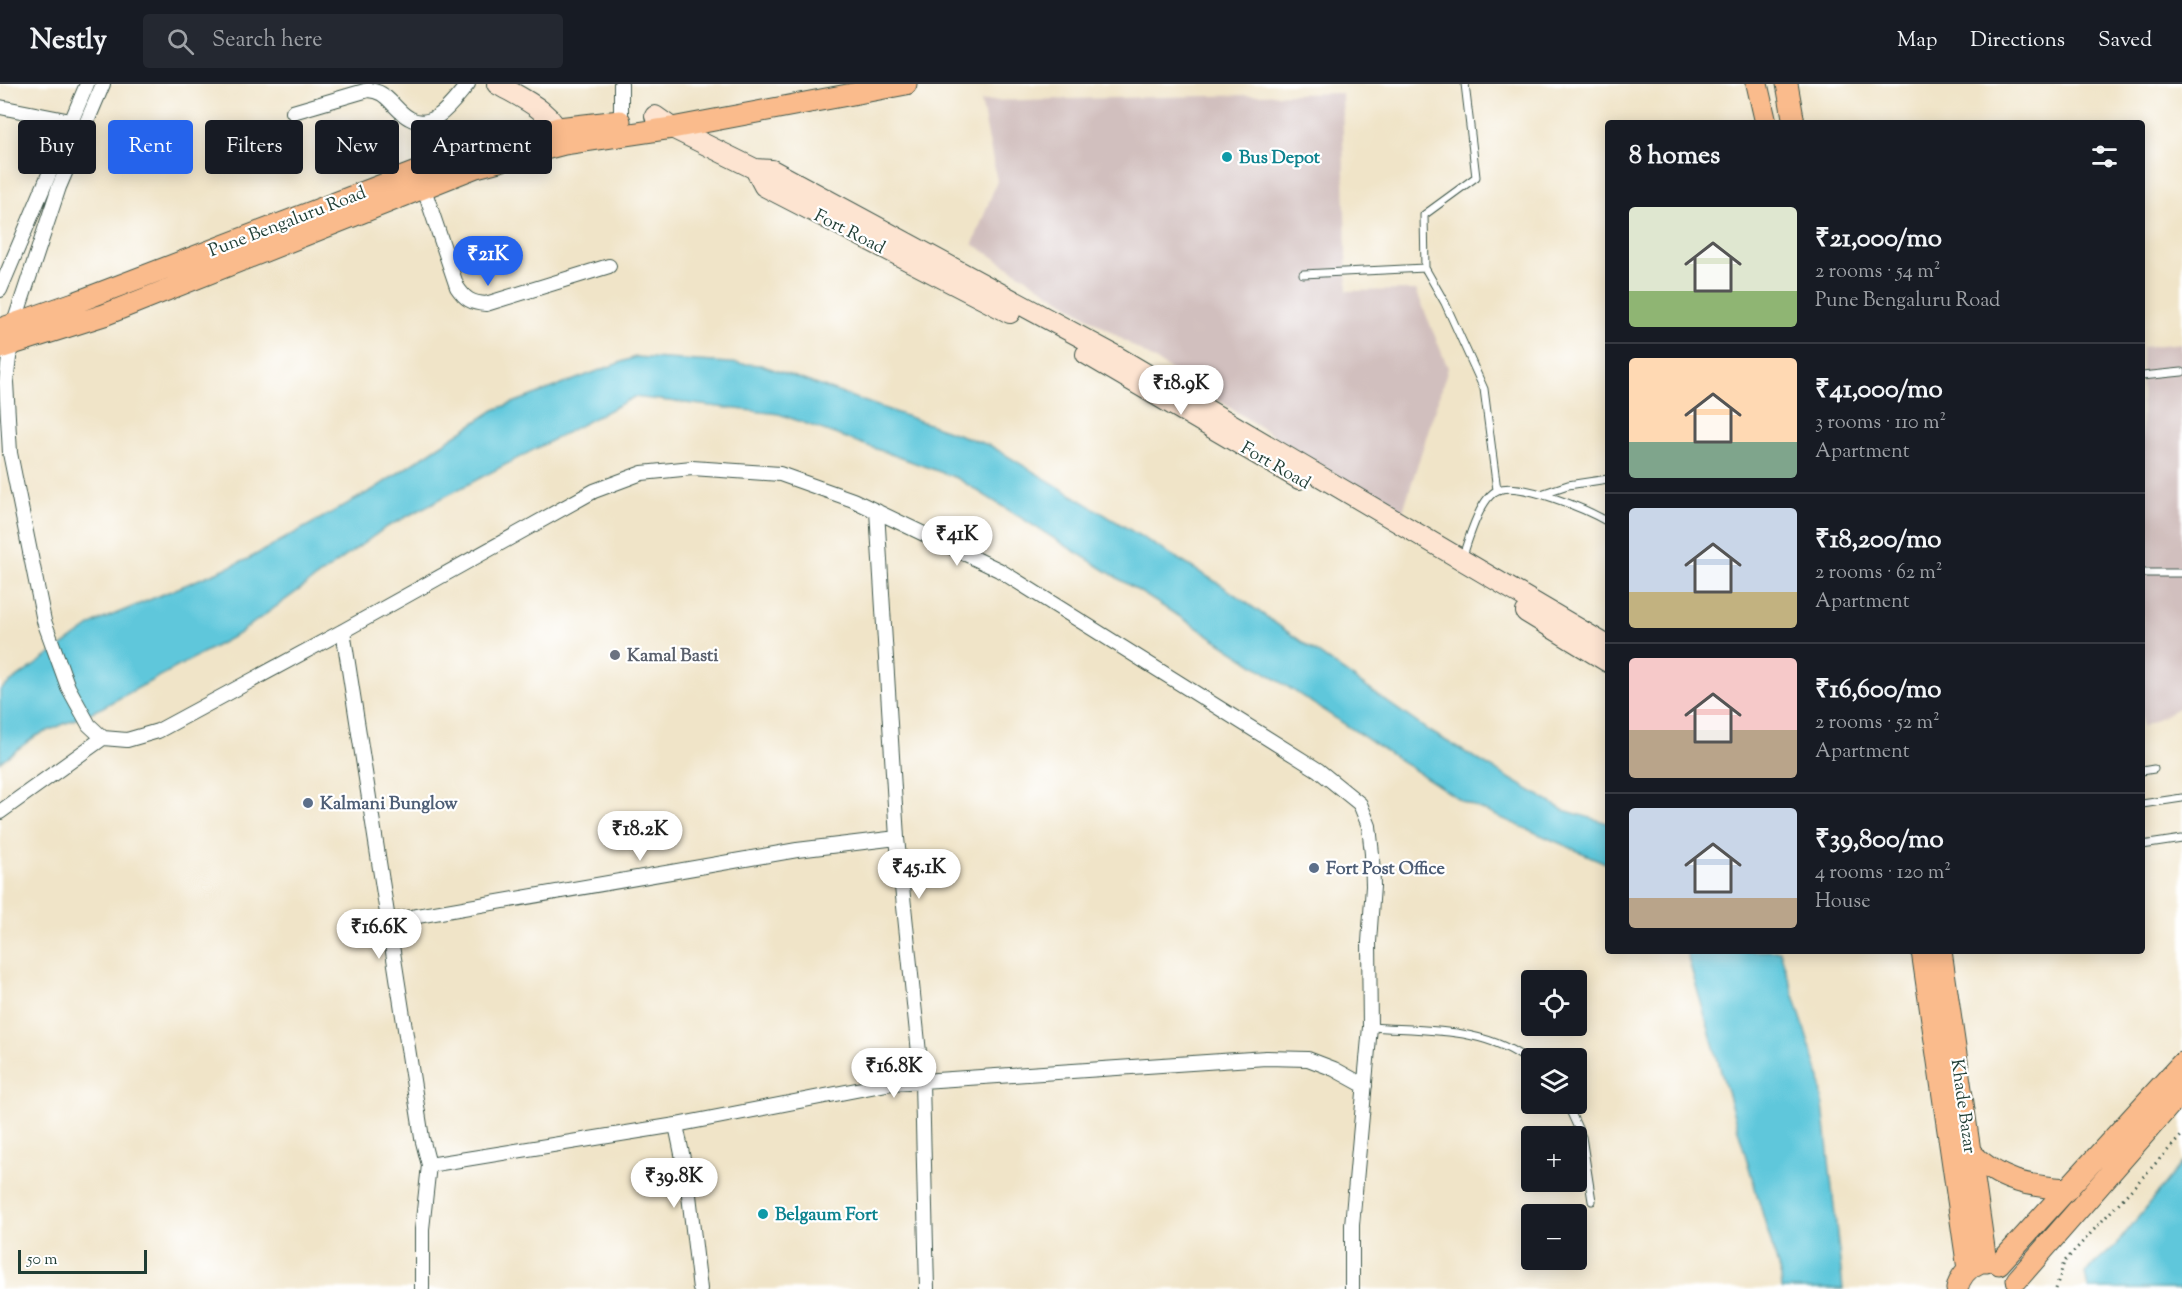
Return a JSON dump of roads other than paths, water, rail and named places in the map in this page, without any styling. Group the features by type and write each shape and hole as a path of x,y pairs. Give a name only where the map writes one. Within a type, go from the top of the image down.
{"main road":[{"path":"497,84 538,107 561,136"},
{"name":"Pune Bengaluru Road","path":"6,337 416,172 621,121 664,122 827,84"},
{"path":"6,337 104,315 476,167 561,136 906,84"},
{"path":"1757,84 1766,120"},
{"path":"1787,84 1793,120"},
{"name":"Fort Road","path":"664,122 755,169 764,186 1049,333 1460,565 1605,643"},
{"name":"Fort Road","path":"1460,565 1605,660"},
{"path":"1923,954 1984,1265"},
{"name":"Khade Bazar","path":"1941,954 1984,1265"},
{"path":"1957,1289 1963,1275 1984,1265 2068,1189 2182,1063"},
{"path":"1984,1265 2007,1268 2018,1284 2182,1091"},
{"path":"1970,1152 1984,1166 2008,1179 2037,1186 2068,1189"}],"street":[{"path":"71,120 87,84"},
{"path":"104,84 59,187 6,337 3,387 10,453 44,621 68,687 89,725 102,738 127,740 158,731 343,632 594,490 642,473 692,468 780,474 853,500 999,570 1318,770 1360,804 1369,826 1373,886 1369,942 1370,1027 1352,1225 1352,1289"},
{"path":"293,112 368,90 379,91 409,118 418,122 428,122 437,118 468,84"},
{"path":"621,84 621,121"},
{"path":"0,107 66,120"},
{"path":"0,290 49,174"},
{"path":"424,189 457,287 464,297 473,303 486,304 609,266"},
{"path":"877,511 897,838 922,1082 927,1289"},
{"path":"343,632 422,1138 429,1165 422,1229 422,1289"},
{"path":"0,812 102,738"},
{"path":"389,921 797,850 897,838"},
{"path":"429,1165 676,1125 892,1083 1266,1058 1308,1059 1334,1069 1365,1086"},
{"path":"676,1125 687,1178 700,1289"}],"lane":[{"path":"1465,84 1476,177 1424,215 1425,268 1445,303 1484,389 1497,490"},
{"path":"1303,274 1425,268"},
{"path":"2145,376 2182,372"},
{"path":"1541,494 1568,485 1605,479"},
{"path":"1460,565 1473,525 1487,500 1497,490 1513,488 1541,494 1605,520"},
{"path":"2145,573 2182,573"},
{"path":"2145,770 2154,769"},
{"path":"2145,804 2182,798"},
{"path":"2145,845 2182,839"},
{"path":"1370,1027 1454,1032 1487,1039 1521,1056"},
{"path":"1572,1114 1582,1137 1592,1201"}],"water":[{"path":"635,357 761,365 991,446 1221,585 1426,729 1563,810 1605,822 1605,863 1462,801 1201,630 957,478 779,414 634,397 385,528 238,634 101,708 36,736 0,762 0,690 96,622 248,559 374,489 494,410"},
{"path":"1687,954 1781,954 1820,1078 1843,1289 1782,1289 1781,1277"},
{"path":"2182,1163 2182,1289 2088,1289 2085,1273 2116,1245"}],"place":[{"name":"Bus Depot","path":"1227,157"},
{"name":"Kamal Basti","path":"615,655"},
{"name":"Kalmani Bunglow","path":"308,803"},
{"name":"Fort Post Office","path":"1314,868"},
{"name":"Belgaum Fort","path":"763,1214"}]}
